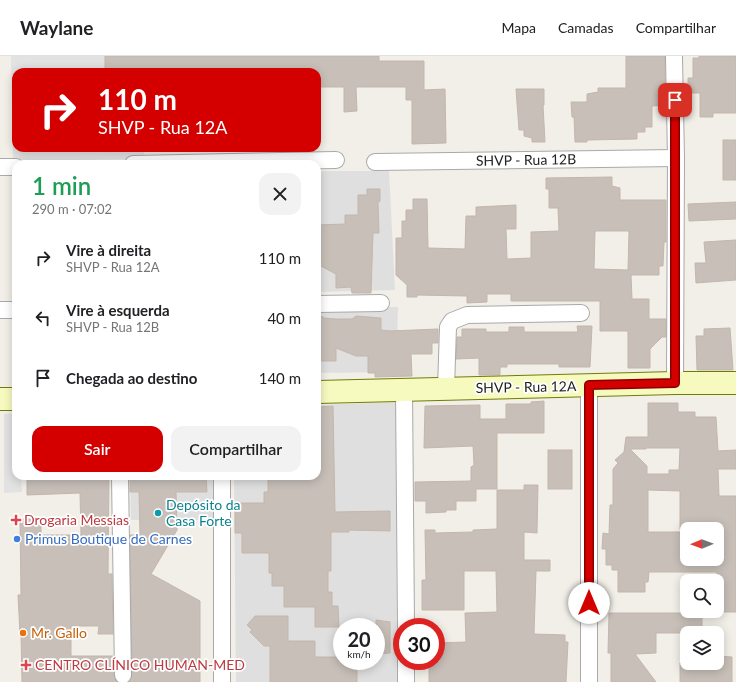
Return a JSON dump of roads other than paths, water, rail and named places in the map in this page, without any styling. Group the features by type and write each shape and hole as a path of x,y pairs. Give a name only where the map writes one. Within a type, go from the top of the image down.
{"street":[{"path":"674,58 676,158 675,383"},
{"name":"SHVP - Rua 12B","path":"375,162 676,158"},
{"path":"321,160 336,160"},
{"path":"0,167 12,166"},
{"path":"321,304 381,303"},
{"path":"0,310 12,310"},
{"path":"446,389 448,327 452,321 467,315 581,312"},
{"name":"SHVP - Rua 12A","path":"321,392 675,383 736,383"},
{"path":"589,385 589,682"},
{"path":"404,390 406,618"},
{"path":"0,399 12,399"},
{"path":"120,480 123,675"},
{"path":"222,480 222,682"},
{"path":"406,670 406,682"}],"place":[{"name":"Depósito da Casa Forte","path":"158,513"},
{"name":"Drogaria Messias","path":"16,520"},
{"name":"Primus Boutique de Carnes","path":"17,539"},
{"name":"Mr. Gallo","path":"23,633"},
{"name":"CENTRO CLÍNICO HUMAN-MED","path":"26,665"}]}
